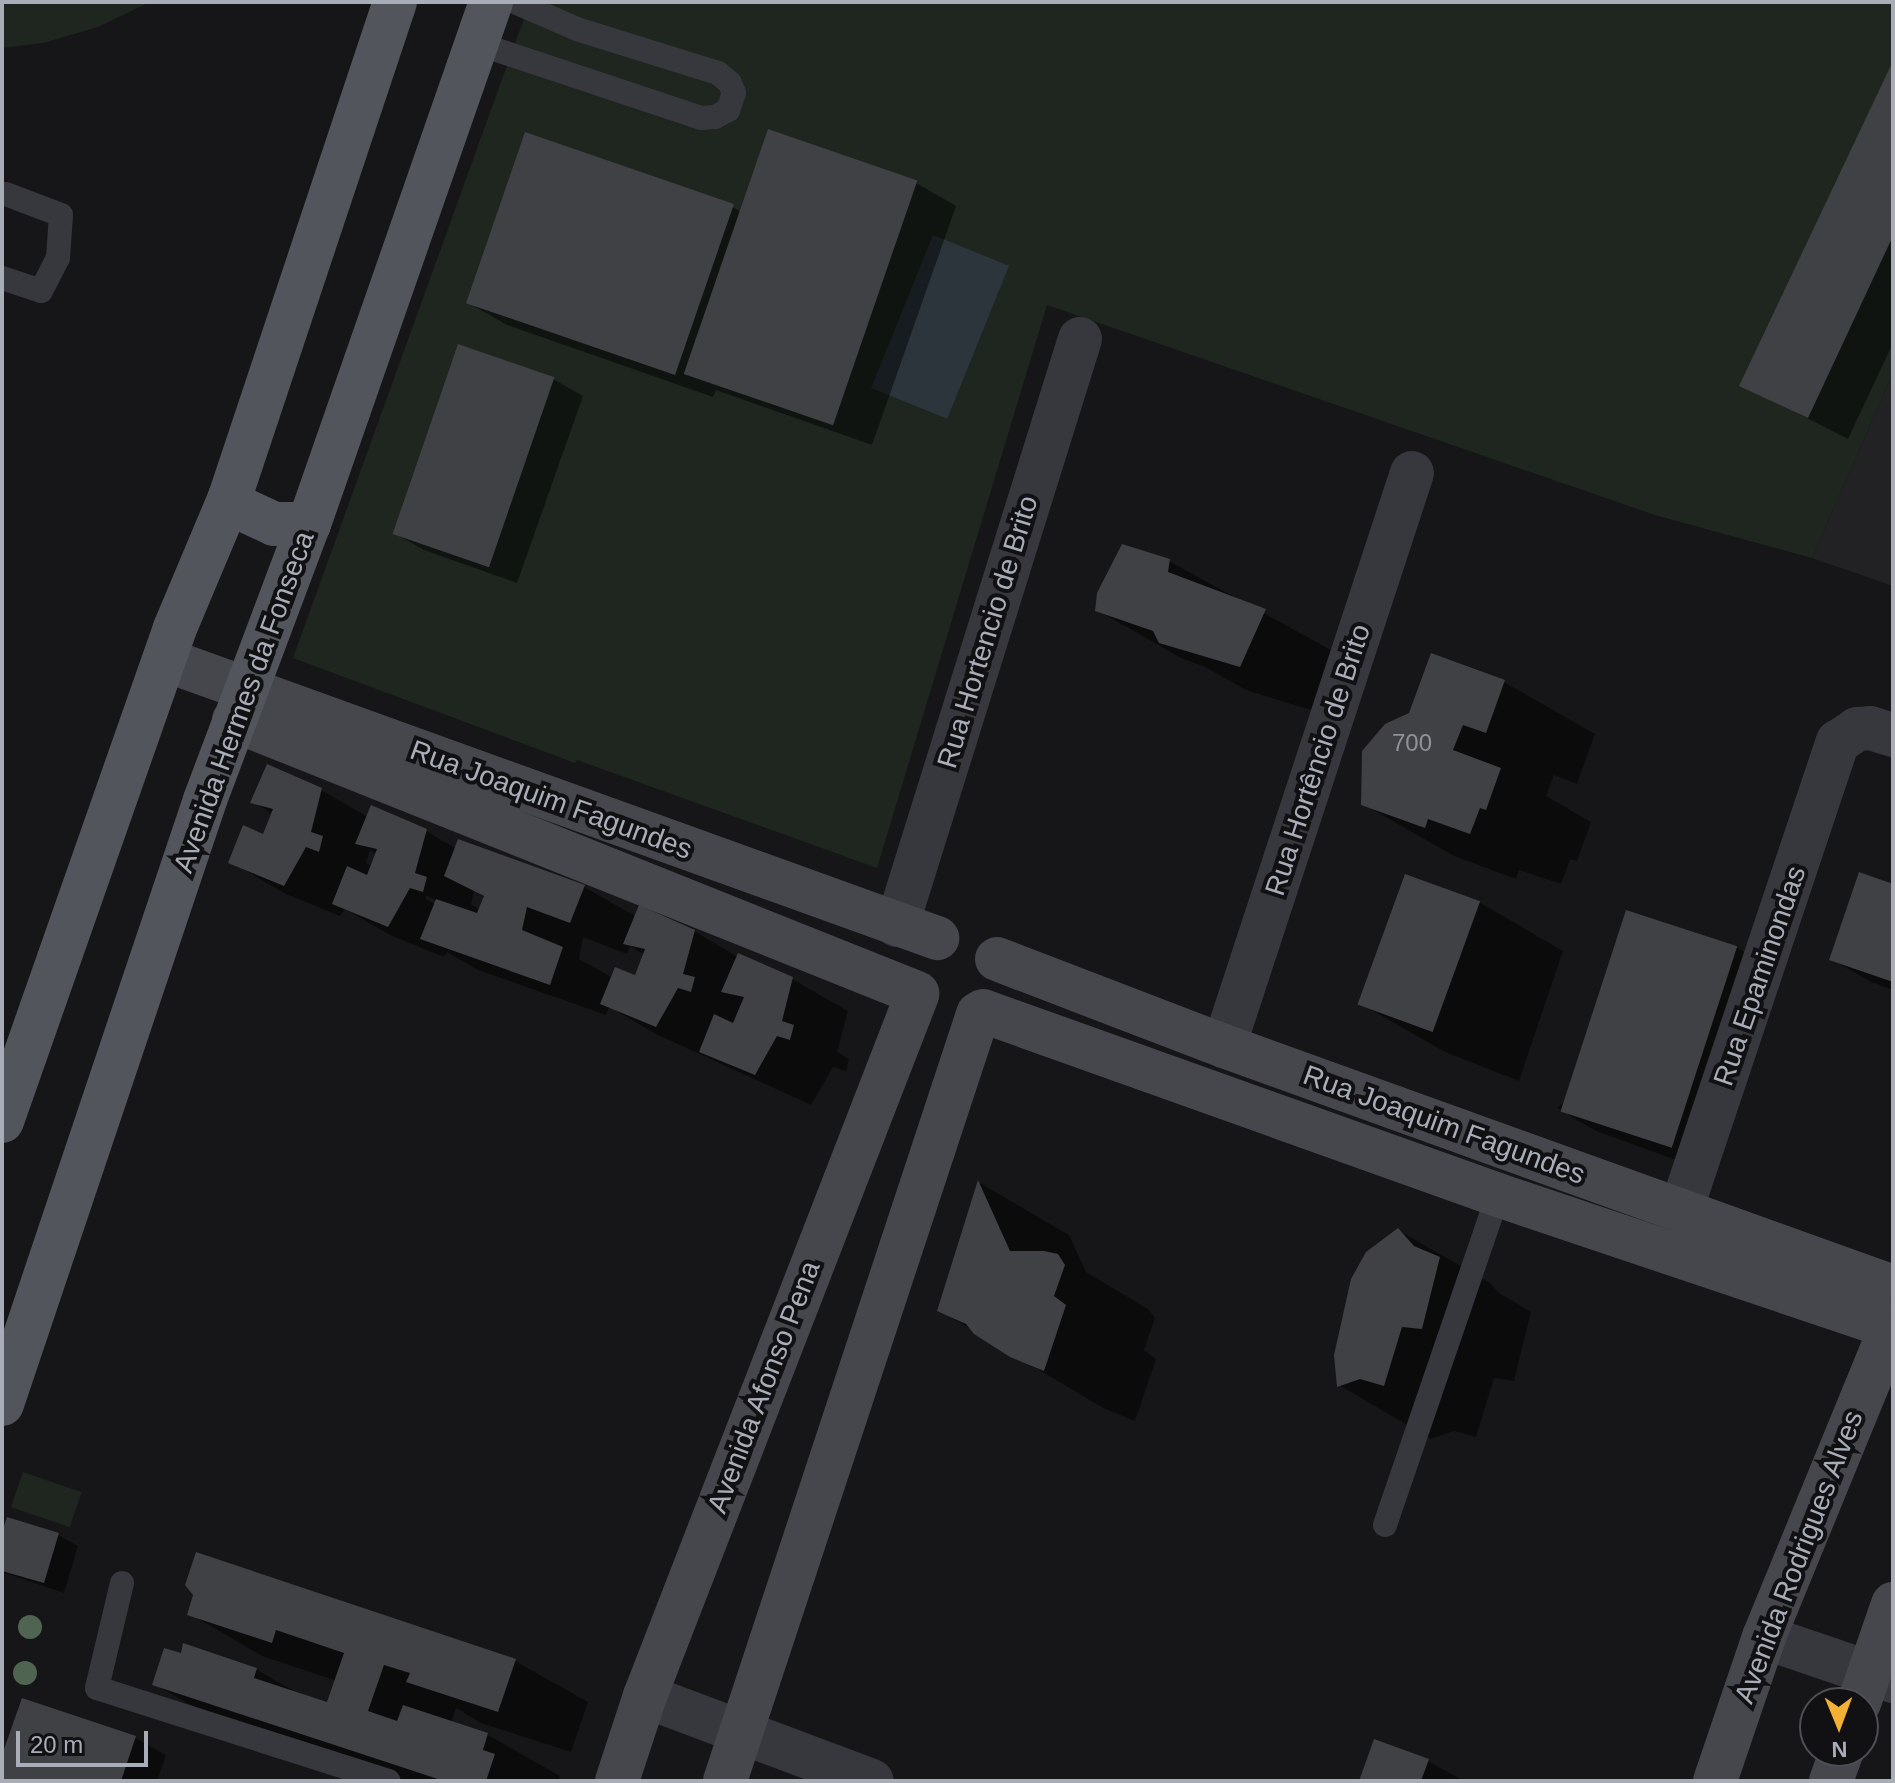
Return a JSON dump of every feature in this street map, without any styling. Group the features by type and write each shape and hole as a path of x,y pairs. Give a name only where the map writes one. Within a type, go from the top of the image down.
{"main road":[{"path":"2,1121 175,628 230,497 395,2"},
{"name":"Avenida Hermes da Fonseca","path":"2,1404 240,704 309,524 491,2"},
{"path":"230,497 242,509 266,521 291,526 309,524"},
{"name":"Rua Joaquim Fagundes","path":"166,660 240,704 917,994"},
{"name":"Rua Joaquim Fagundes","path":"240,704 917,931"},
{"path":"917,931 965,934 989,947 997,959 1000,983 997,994 980,1012 967,1019 937,1015 917,994 914,967 918,956 917,931"},
{"name":"Rua Joaquim Fagundes","path":"997,959 1224,1046 1681,1210 1890,1316"},
{"name":"Avenida Afonso Pena","path":"617,1781 645,1696 917,994"},
{"path":"725,1781 980,1012"},
{"name":"Rua Joaquim Fagundes","path":"980,1012 1498,1195 1890,1316"},
{"name":"Avenida Rodrigues Alves","path":"1715,1781 1764,1637 1890,1316"},
{"path":"1874,1686 1893,1604"}],"street":[{"name":"Rua Hortencio de Brito","path":"917,931 1080,339"},
{"name":"Rua Hortêncio de Brito","path":"1224,1046 1412,473"},
{"name":"Rua Epaminondas","path":"1681,1210 1838,742 1857,729 1870,728 1893,735"},
{"path":"1764,1637 1874,1686"},
{"path":"645,1696 872,1781"}],"lane":[{"path":"476,43 701,118 715,117 728,110 734,93 730,83 718,73 577,29 515,2"},
{"path":"2,278 41,291 58,258 61,215 6,194"},
{"path":"1385,1525 1498,1195"},
{"path":"122,1583 97,1688 389,1781"}],"shaded area":[{"path":"2,2 150,2 98,27 43,43 2,48"},
{"path":"530,2 1893,2 1893,373 1812,558 1655,515 1047,305 877,868 577,760 575,763 293,658"},
{"path":"933,235 1009,266 947,419 871,388"},
{"path":"1893,373 1893,586 1812,558"},
{"path":"23,1472 82,1492 70,1527 11,1507"}],"building":[{"path":"1893,61 1893,236 1808,418 1739,386"},
{"path":"768,129 917,180 833,425 684,374"},
{"path":"525,132 734,204 675,375 466,303"},
{"path":"458,344 554,377 489,567 393,534"},
{"path":"1122,544 1170,559 1168,572 1266,609 1240,667 1159,643 1153,631 1095,611 1097,593"},
{"path":"1431,653 1505,680 1486,733 1463,725 1453,750 1501,768 1486,810 1480,808 1470,834 1428,819 1425,828 1361,805 1362,751 1385,724 1409,713"},
{"path":"267,764 322,788 311,832 323,836 319,852 306,847 284,886 228,863 243,825 263,834 273,809 250,803"},
{"path":"371,805 427,829 415,873 427,877 423,892 410,888 388,927 332,904 347,866 367,875 377,849 355,844"},
{"path":"458,839 585,885 570,923 527,907 522,930 563,947 550,985 420,939 436,899 477,913 484,896 444,876"},
{"path":"1859,872 1893,884 1893,982 1829,960"},
{"path":"1405,874 1480,901 1433,1032 1357,1005"},
{"path":"639,905 695,930 683,974 695,977 691,992 678,988 656,1027 600,1004 615,967 635,975 645,949 623,944"},
{"path":"1626,910 1737,946 1672,1148 1560,1112"},
{"path":"738,953 793,977 782,1021 794,1025 790,1040 777,1036 755,1075 699,1052 714,1014 733,1023 744,997 721,992"},
{"path":"978,1180 1010,1251 1058,1254 1065,1265 1054,1296 1066,1305 1044,1371 1010,1357 974,1334 966,1324 937,1311"},
{"path":"1398,1228 1414,1246 1440,1257 1422,1329 1402,1327 1384,1386 1360,1379 1337,1387 1334,1355 1351,1279 1366,1252"},
{"path":"7,1517 59,1533 44,1583 2,1571 2,1532"},
{"path":"196,1552 516,1659 498,1712 406,1682 410,1673 384,1665 368,1711 397,1721 403,1705 488,1733 483,1750 495,1754 486,1781 444,1781 152,1685 164,1648 181,1653 183,1643 257,1668 254,1678 327,1702 344,1653 276,1630 272,1643 187,1615 193,1595 185,1585"},
{"path":"22,1698 136,1736 121,1781 2,1781 2,1755"},
{"path":"1374,1739 1429,1759 1421,1781 1359,1781"}]}
